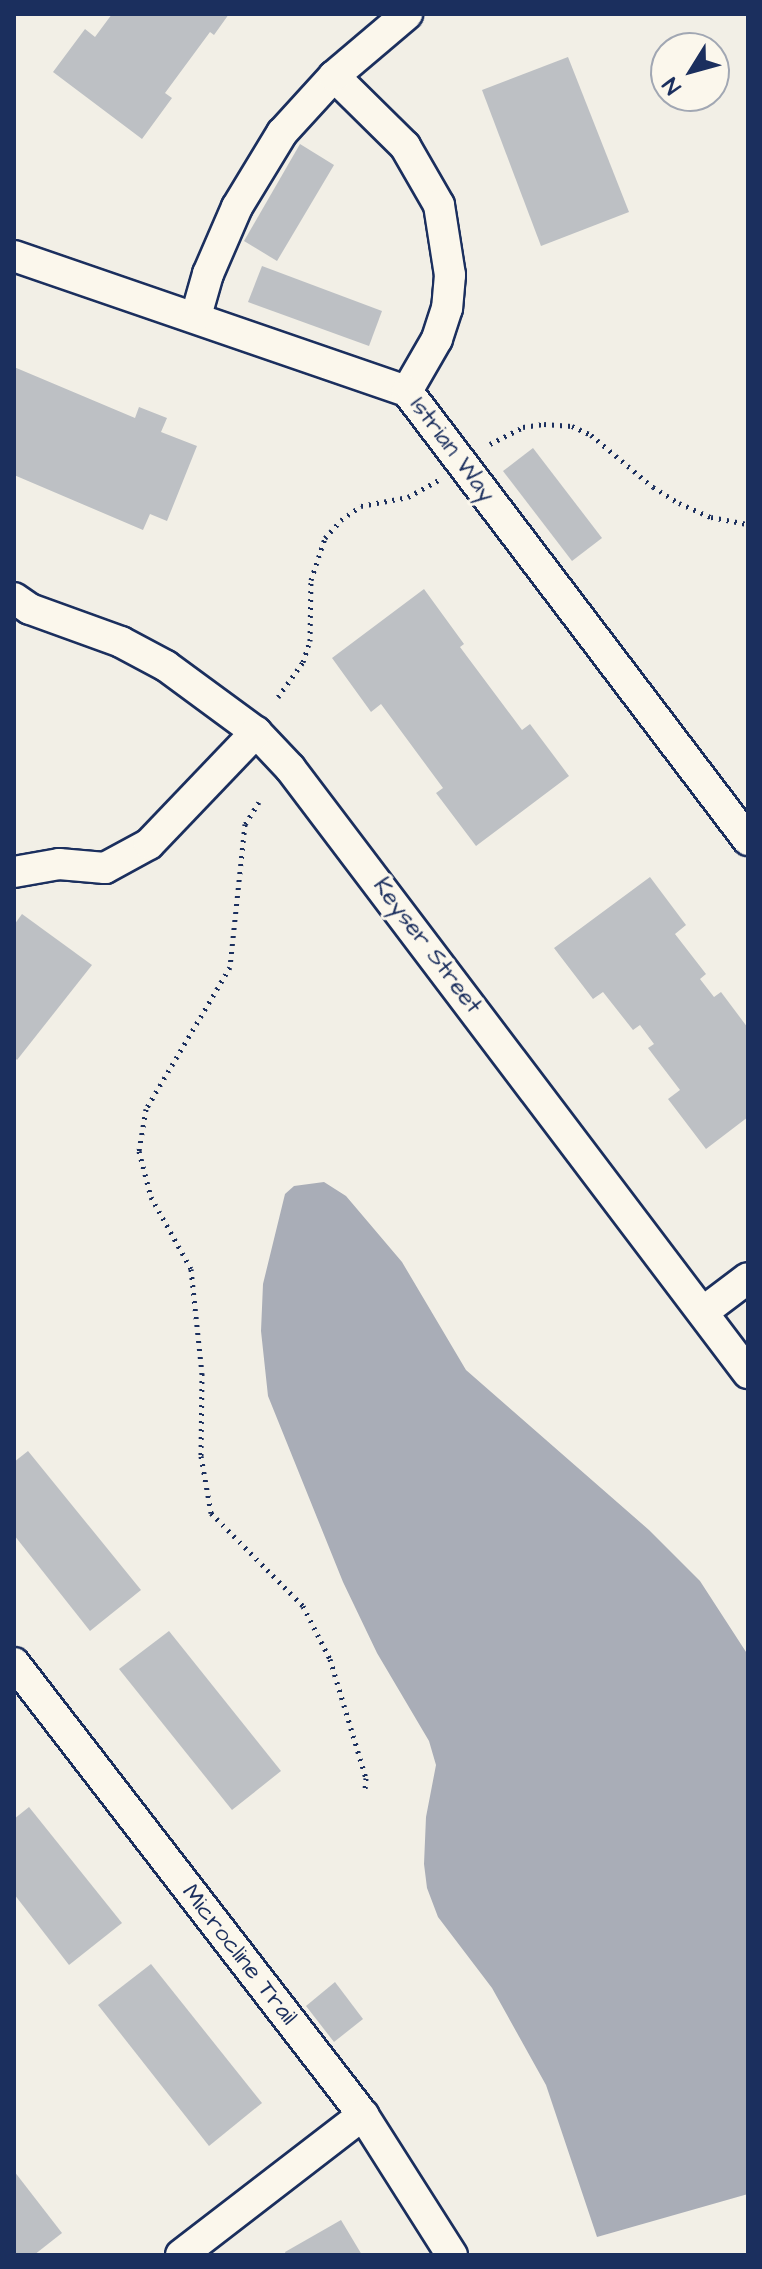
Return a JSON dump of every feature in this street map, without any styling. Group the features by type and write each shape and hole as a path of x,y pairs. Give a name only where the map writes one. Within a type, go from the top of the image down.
{"street":[{"path":"196,316 208,274 237,207 282,133 334,76 407,14"},
{"path":"334,76 405,146 424,175 442,217 450,275 447,308 437,339 407,391"},
{"name":"Istrian Way","path":"14,256 407,391 748,840"},
{"name":"Keyser Street","path":"19,606 98,632 166,666 256,732 326,812 748,1373"},
{"path":"14,872 59,864 105,868 149,844 256,732"},
{"path":"703,1312 748,1278"},
{"name":"Microcline Trail","path":"14,1663 363,2115 452,2255"},
{"path":"181,2255 363,2115"}],"path":[{"path":"490,444 523,427 544,424 572,426 591,435 653,487 679,503 711,517 748,524"},
{"path":"278,697 292,681 307,652 312,610 311,580 325,538 341,520 361,506 423,492"},
{"path":"259,802 245,824 230,967 146,1109 139,1151 151,1197 191,1269 202,1373 201,1456 211,1513 303,1606 330,1659 366,1778 365,1790"}],"shaded area":[{"path":"324,1182 346,1196 402,1262 466,1370 649,1530 700,1581 748,1655 748,2194 597,2237 546,2085 492,1988 438,1917 427,1888 424,1864 426,1817 436,1765 429,1741 377,1653 343,1582 268,1396 261,1331 263,1284 285,1194 294,1186"}],"building":[{"path":"112,14 229,14 214,35 210,32 165,93 172,98 142,139 53,72 85,29 95,37"},
{"path":"568,57 629,212 541,246 482,90"},
{"path":"300,144 334,165 277,261 244,241"},
{"path":"262,266 382,311 369,346 248,302"},
{"path":"14,367 135,418 139,407 167,418 161,432 197,446 167,521 150,514 143,530 14,475"},
{"path":"533,448 602,538 572,561 503,471"},
{"path":"424,589 464,644 460,647 522,730 530,724 569,776 476,846 436,793 443,788 381,704 371,712 332,658"},
{"path":"650,877 686,925 675,934 706,974 700,979 714,997 721,992 748,1028 748,1117 706,1149 668,1099 680,1090 648,1048 654,1044 640,1025 633,1030 603,992 593,999 554,948"},
{"path":"22,914 92,965 17,1060 14,1057 14,925"},
{"path":"28,1451 141,1590 90,1631 14,1535 14,1462"},
{"path":"169,1631 281,1771 232,1810 119,1669"},
{"path":"29,1807 122,1923 69,1965 14,1894 14,1819"},
{"path":"151,1964 262,2103 209,2146 98,2005"},
{"path":"335,1982 363,2019 334,2042 306,2006"},
{"path":"14,2171 62,2233 34,2255 14,2255"},
{"path":"341,2220 362,2255 286,2255 285,2252"}]}
